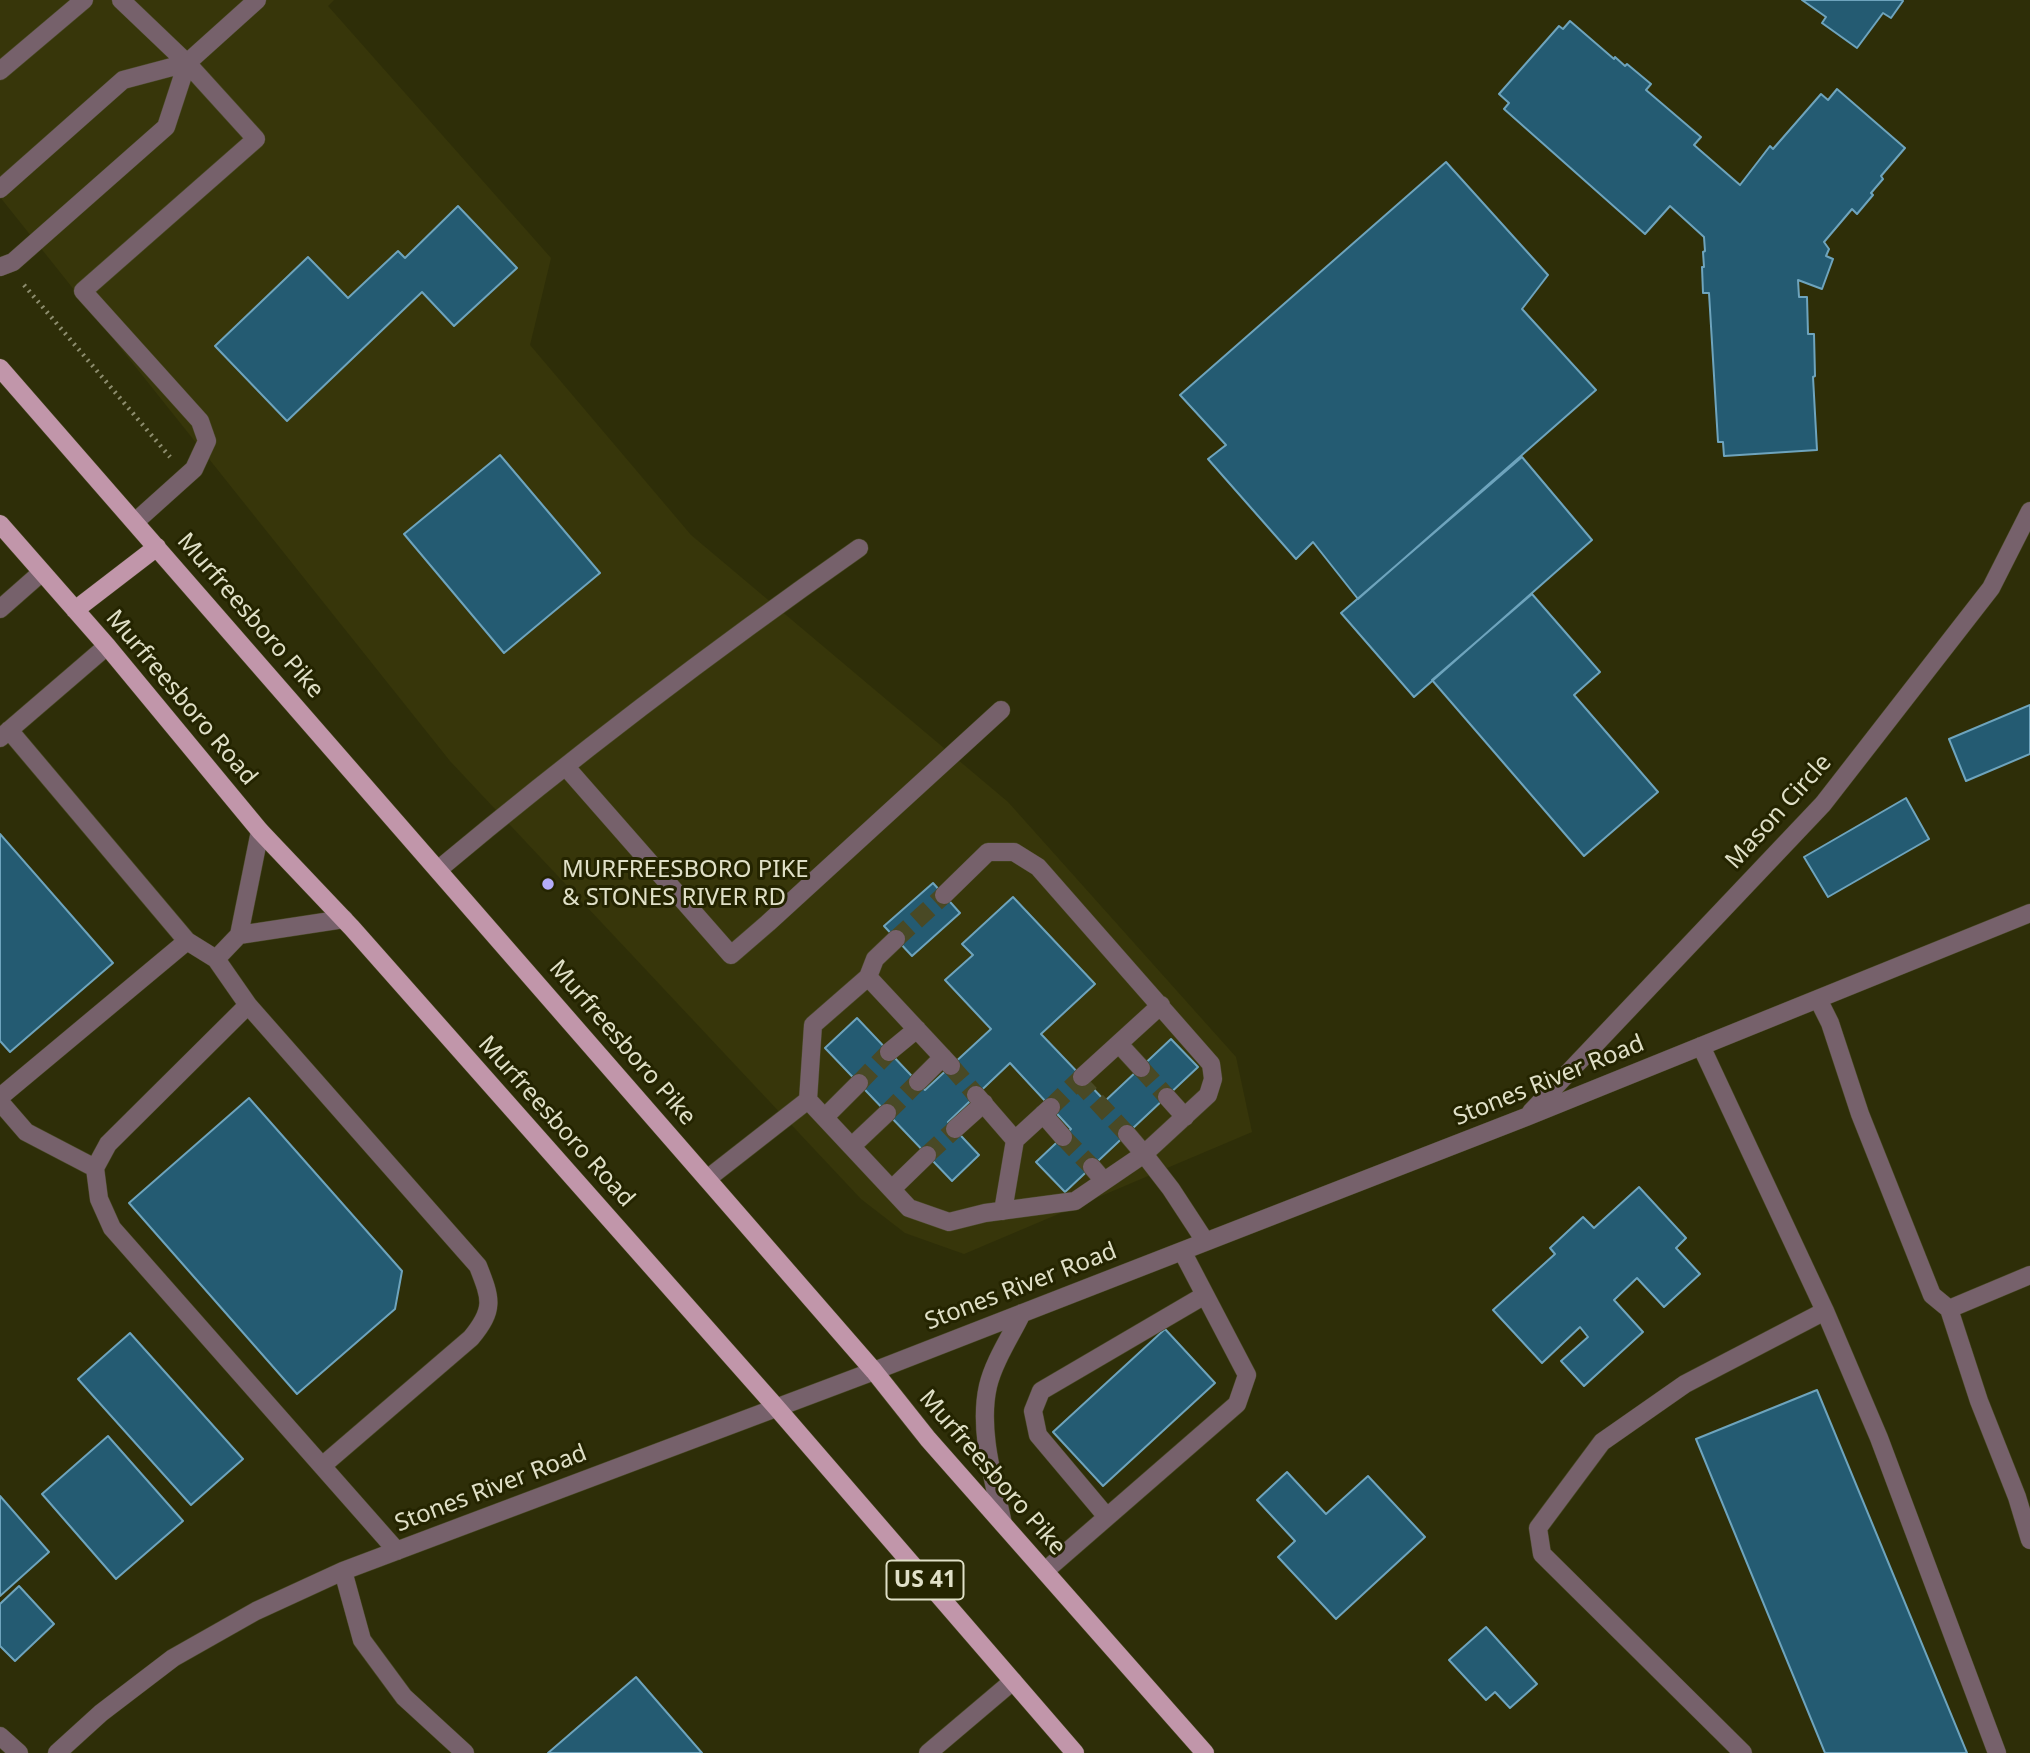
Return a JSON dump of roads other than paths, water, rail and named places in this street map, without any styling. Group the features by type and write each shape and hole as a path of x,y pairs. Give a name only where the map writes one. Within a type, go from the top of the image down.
{"main road":[{"name":"Murfreesboro Pike","path":"0,369 439,869 874,1371 928,1439 1205,1753"},
{"name":"Murfreesboro Road","path":"2,530 107,646 260,831 344,919 776,1407 1075,1753"},
{"path":"75,610 157,547"}],"street":[{"path":"0,71 84,0"},
{"path":"121,0 187,63 256,139 83,291 200,421 207,441 194,469 135,522"},
{"path":"0,189 123,80 187,63 257,0"},
{"path":"4,265 166,127 187,63"},
{"name":"Mason Circle","path":"1526,1117 1823,804 1990,588 2030,511"},
{"path":"439,869 747,626 859,548"},
{"path":"0,609 42,572"},
{"path":"107,646 5,734 187,941 216,959 248,1005 478,1266 490,1296 484,1322 471,1338 322,1466"},
{"path":"566,767 730,955 1002,710"},
{"path":"216,959 239,935 260,831"},
{"path":"808,1100 909,1208 949,1222 1075,1201 1144,1154 1208,1096 1213,1079 1211,1064 1038,867 1014,852 988,852 944,895"},
{"name":"Stones River Road","path":"57,1753 101,1713 173,1658 256,1611 343,1571 874,1371 1526,1117 2030,913"},
{"path":"239,935 344,919"},
{"path":"708,1179 808,1100 813,1025 868,977 875,959 896,939"},
{"path":"95,1168 26,1132 0,1100 187,941"},
{"path":"868,977 947,1062 918,1082"},
{"path":"1818,999 1830,1023 1860,1114 1932,1295 1949,1310 2030,1540"},
{"path":"248,1005 108,1144 95,1168 99,1199 112,1228 397,1551"},
{"path":"1082,1077 1161,1005"},
{"path":"889,1052 917,1029"},
{"path":"1119,1044 1140,1068"},
{"path":"1701,1046 1825,1311 1879,1438 1997,1753"},
{"path":"825,1117 859,1083"},
{"path":"1167,1097 1185,1117"},
{"path":"955,1129 980,1099 1015,1140"},
{"path":"1003,1211 1015,1140 1047,1110 1063,1137"},
{"path":"852,1146 887,1113"},
{"path":"1127,1134 1171,1189 1205,1241"},
{"path":"892,1189 927,1155"},
{"path":"1092,1167 1104,1181"},
{"path":"1045,1571 1237,1404 1247,1375 1182,1251"},
{"path":"1949,1310 2030,1275"},
{"path":"1107,1517 1038,1435 1033,1411 1041,1391 1205,1295"},
{"path":"1743,1753 1542,1554 1538,1528 1602,1442 1685,1384 1825,1311"},
{"path":"1003,1524 990,1459 985,1409 988,1384 1022,1313"},
{"path":"343,1571 362,1640 404,1696 465,1753"},
{"path":"928,1753 1013,1681"},
{"path":"0,1736 19,1753"}],"tunnel":[{"path":"896,939 944,895"},
{"path":"859,1083 889,1052"},
{"path":"951,1066 976,1095"},
{"path":"1141,1068 1167,1097"},
{"path":"1051,1107 1082,1077"},
{"path":"1078,1081 1127,1134"},
{"path":"887,1113 918,1082"},
{"path":"927,1155 955,1129"},
{"path":"1063,1137 1092,1167"}],"place":[{"name":"MURFREESBORO PIKE & STONES RIVER RD","path":"548,884"}]}
